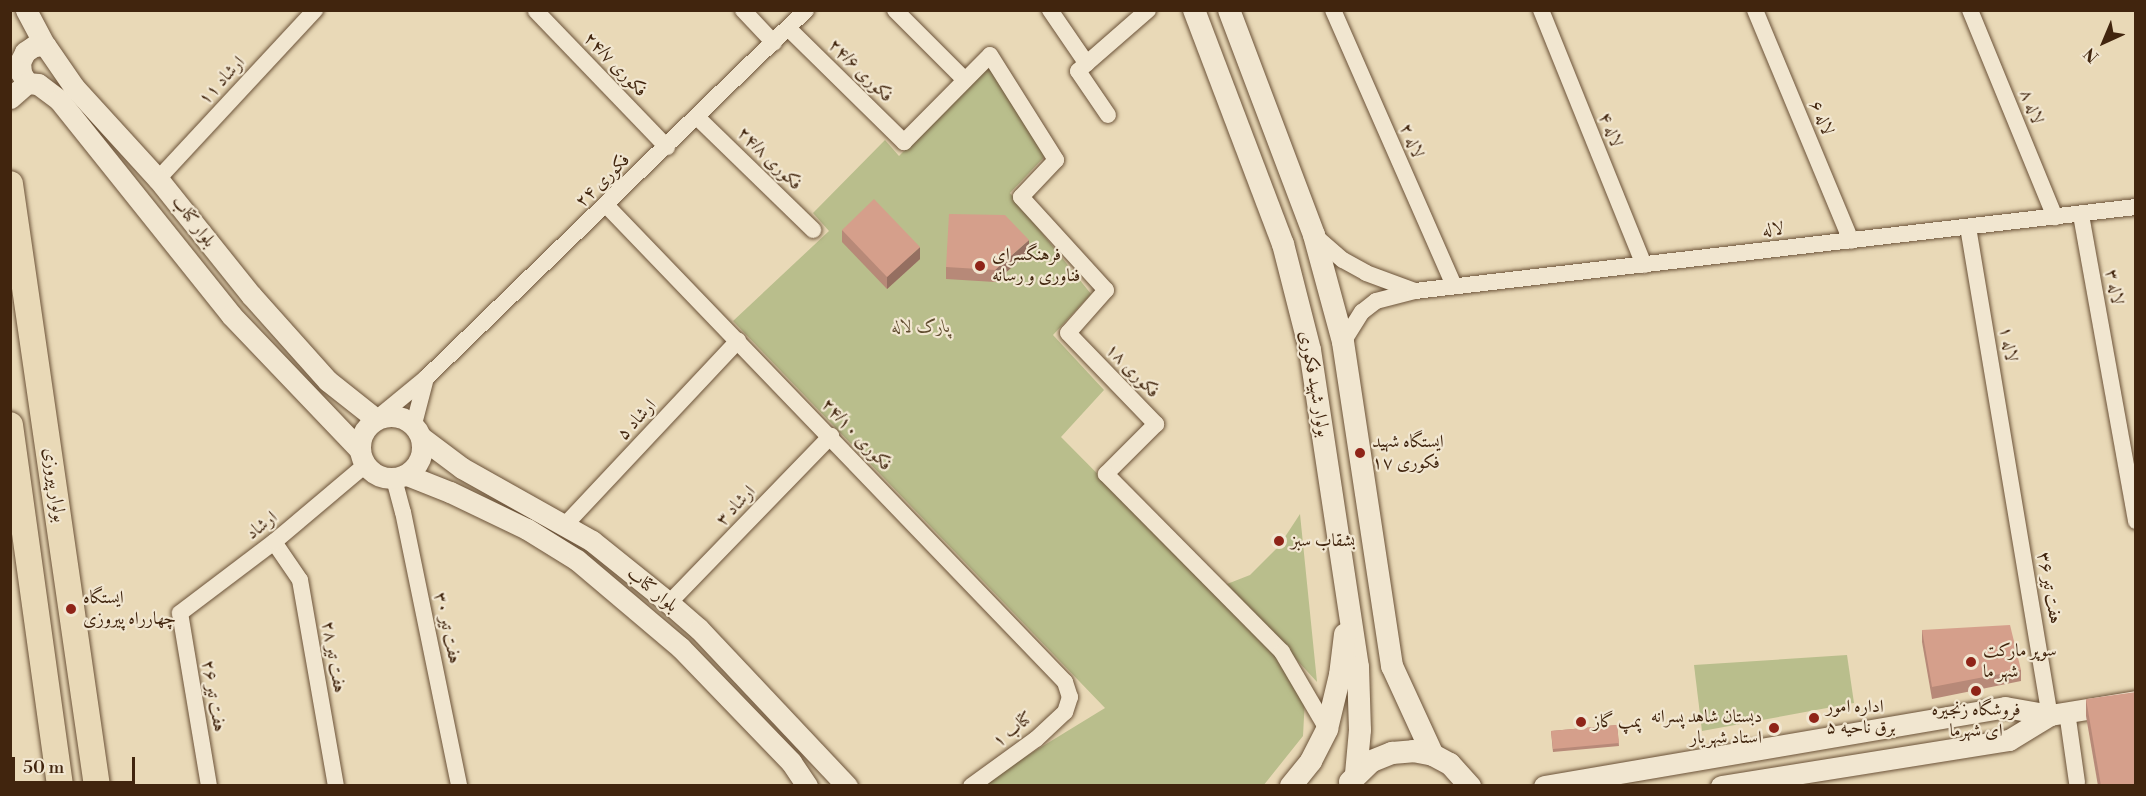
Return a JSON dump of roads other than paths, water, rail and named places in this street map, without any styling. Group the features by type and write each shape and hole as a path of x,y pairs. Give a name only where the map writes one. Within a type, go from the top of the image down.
{"main road":[{"name":"بولوار شهید فکوری","path":"1194,10 1283,244 1310,350 1358,667 1360,730 1352,780"},
{"name":"بولوار شهید فکوری","path":"1228,10 1314,235 1343,342 1392,666 1433,755"},
{"name":"بولوار پیروزی","path":"10,184 17,263 97,786"},
{"name":"بولوار پیروزی","path":"10,425 60,786"},
{"path":"1291,786 1311,761 1327,729 1340,675 1349,605"},
{"path":"1358,667 1364,677 1375,681 1386,676 1392,666"},
{"path":"1352,780 1372,761 1392,753 1413,751 1433,755 1450,764 1470,786"}],"street":[{"name":"بلوار کتاب","path":"26,10 45,45 74,87 158,179 250,295 321,373 376,419"},
{"name":"ارشاد ۱۱","path":"158,179 315,10"},
{"name":"فکوری ۲۴/۷","path":"536,10 667,147"},
{"path":"743,10 774,43"},
{"name":"فکوری ۲۴","path":"376,419 426,378 806,10"},
{"path":"895,10 965,80"},
{"path":"1050,10 1108,116"},
{"path":"1083,68 1148,10"},
{"name":"لاله ۲","path":"1333,10 1454,286"},
{"name":"لاله ۴","path":"1541,10 1644,265"},
{"name":"لاله ۶","path":"1755,10 1851,241"},
{"name":"لاله ۸","path":"1970,10 2055,217"},
{"name":"فکوری ۲۴/۶","path":"788,28 904,142 965,80"},
{"path":"10,98 27,82 21,73 20,62 25,52 34,46 45,45"},
{"name":"فکوری ١٨","path":"965,80 990,55 1056,160 1021,197 1106,290 1068,333 1156,424 1106,474 1282,652 1327,729"},
{"name":"بلوار کتاب","path":"27,82 38,84 59,100 231,315 363,458"},
{"name":"فکوری ۲۴/۸","path":"697,117 813,230"},
{"name":"فکوری ۲۴/۱۰","path":"606,205 831,436 1065,682 1070,697"},
{"name":"لاله","path":"1343,342 1362,312 1376,301 1415,291 2136,207"},
{"name":"لاله ۳","path":"2081,215 2136,521"},
{"name":"لاله ۱","path":"1968,227 2009,468"},
{"name":"لاله","path":"1314,235 1343,260 1415,291"},
{"name":"ارشاد ۵","path":"565,525 738,341"},
{"path":"418,431 401,417 388,415 376,419 367,426 361,438 363,458 383,478 400,477 417,465 423,452 418,431 426,378"},
{"name":"بلوار کتاب","path":"418,431 462,468 592,541 669,603 699,629 847,786"},
{"name":"ارشاد ۳","path":"669,603 831,436"},
{"name":"ارشاد","path":"180,613 274,542 363,458"},
{"name":"هفت تیر ۳۶","path":"2009,468 2058,714 2078,782"},
{"name":"بلوار کتاب","path":"400,477 450,492 527,529 577,560 680,647 791,762 807,786"},
{"name":"هفت تیر ۳۰","path":"400,477 459,786"},
{"name":"هفت تیر ۲۸","path":"274,542 300,580 336,786"},
{"name":"هفت تیر ۲۶","path":"180,613 209,786"},
{"name":"کتاب ۱","path":"971,786 1036,739 1065,712 1070,697"},
{"path":"1544,786 1777,744 2005,707 2058,714 2136,701"},
{"path":"1721,786 2009,740 2058,714"},
{"path":"1777,744 1780,775"}],"place":[{"name":"فرهنگسرای فناوری و رسانه","path":"980,266"},
{"name":"ایستگاه شهید فکوری ۱۷","path":"1360,453"},
{"name":"بشقاب سبز","path":"1279,541"},
{"name":"ایستگاه چهارراه پیروزی","path":"71,609"},
{"name":"سوپر مارکت شهر ما","path":"1971,662"},
{"name":"فروشگاه زنجیره ای شهرما","path":"1976,691"},
{"name":"اداره امور برق ناحیه ۵","path":"1814,718"},
{"name":"پمپ گاز","path":"1581,722"},
{"name":"دبستان شاهد پسرانه استاد شهریار","path":"1774,728"}],"park label":[{"name":"پارک لاله","path":"921,327"}]}
